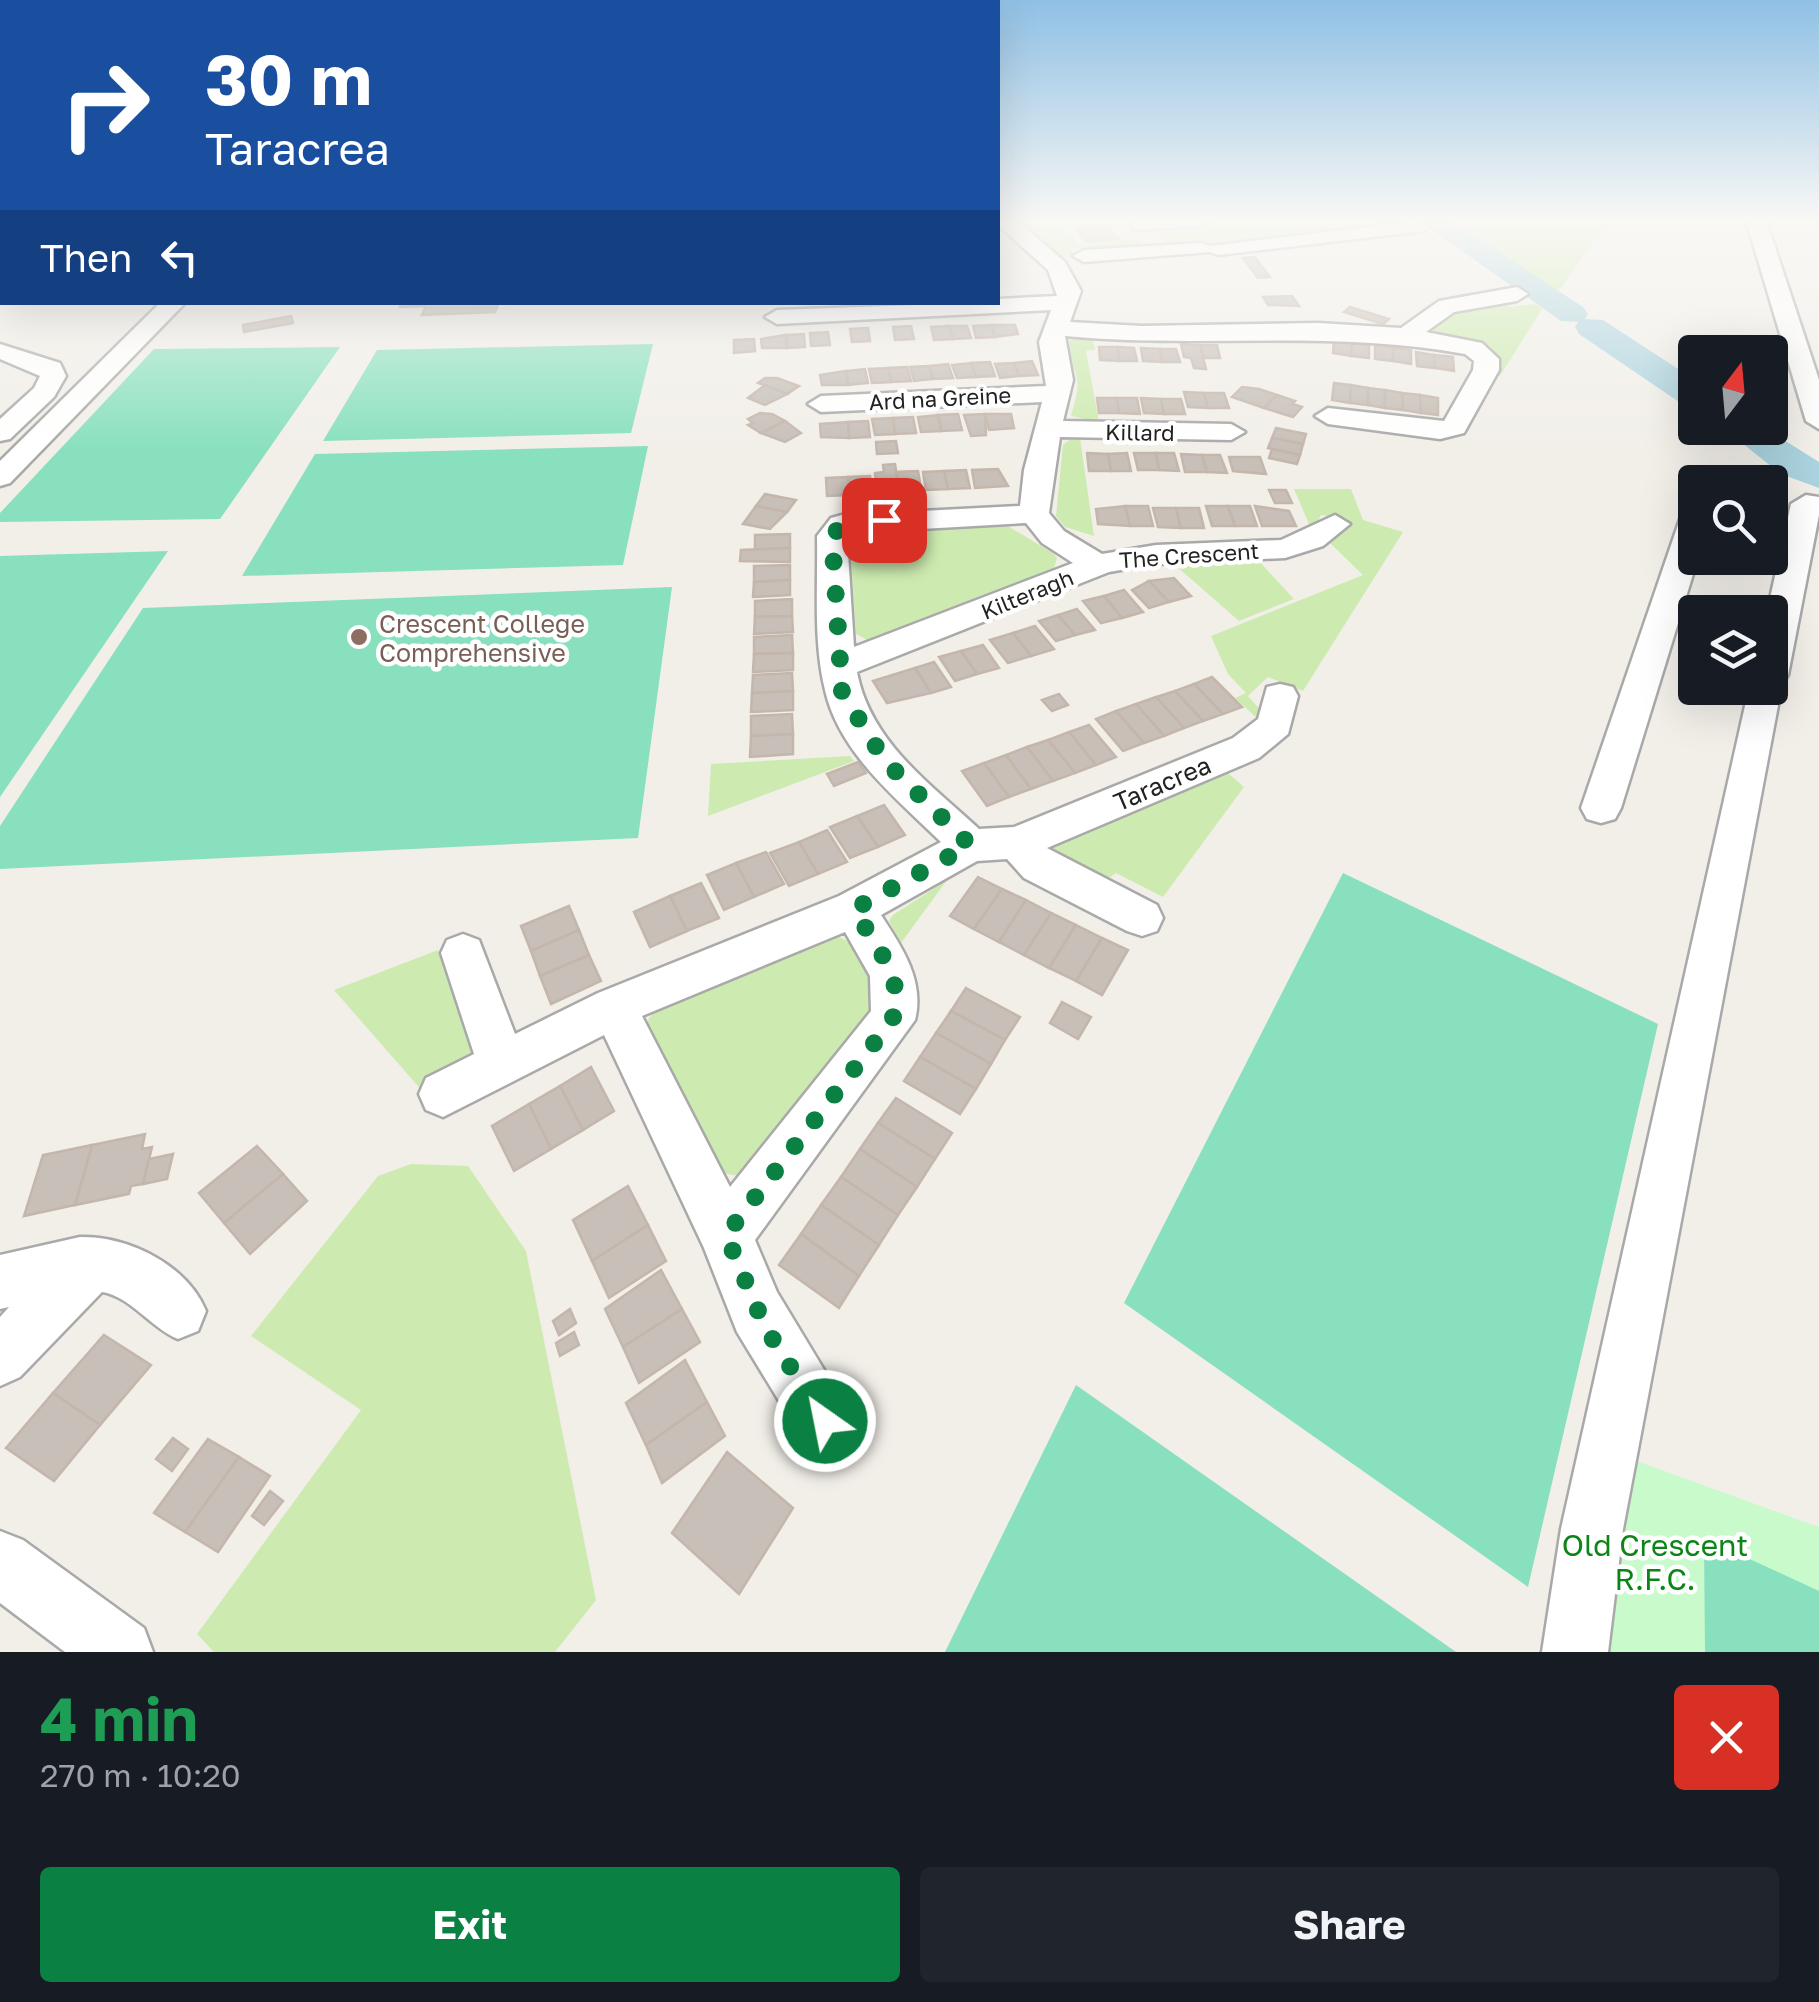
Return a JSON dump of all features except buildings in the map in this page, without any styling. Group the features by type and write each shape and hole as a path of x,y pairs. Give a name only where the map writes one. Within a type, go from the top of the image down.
{"street":[{"path":"970,845 868,740 842,692 832,536 842,524 1034,514 1038,470 1060,380 1051,342 1067,297"},
{"path":"1406,336 1447,306 1499,297"},
{"path":"1780,297 1819,420"},
{"path":"0,477 172,305"},
{"path":"777,318 1060,315 1126,334 1320,327 1472,348 1486,359 1486,370 1454,427 1440,431 1328,416"},
{"path":"0,351 51,368 53,376 46,392 0,432"},
{"name":"Ard na Greine","path":"821,404 1058,392"},
{"name":"Killard","path":"1049,429 1231,432"},
{"path":"1785,595 1802,503"},
{"name":"Kilteragh","path":"1034,514 1054,538 1098,565"},
{"name":"The Crescent","path":"1098,565 1151,554 1283,547 1320,538 1335,524"},
{"name":"Kilteragh","path":"838,666 1098,565"},
{"path":"1601,808 1678,571"},
{"name":"Taracrea","path":"443,1094 614,1007 854,909 970,845 1017,843 1246,748 1275,725 1280,696"},
{"path":"1575,1652 1592,1528 1764,705"},
{"path":"1017,843 1039,866 1142,918"},
{"path":"726,1235 892,1020 898,991 854,909"},
{"path":"463,953 501,1062"},
{"path":"614,1007 726,1235 765,1327 825,1421"},
{"path":"0,1282 91,1264 130,1273 178,1311"},
{"path":"0,1357 91,1264"},
{"path":"0,1563 120,1652"}],"green space":[{"path":"1530,297 1554,297 1546,308"},
{"path":"1502,301 1510,307 1535,304 1542,309 1500,376 1496,375 1496,357 1487,349 1428,332 1452,309"},
{"path":"1076,337 1093,338 1095,350 1086,351 1099,422 1071,416 1078,383 1069,341"},
{"path":"653,344 631,433 323,441 377,350"},
{"path":"340,347 220,519 0,522 0,513 154,349"},
{"path":"1072,438 1080,438 1094,536 1065,527 1056,516 1063,445"},
{"path":"648,446 623,565 242,576 315,454"},
{"path":"1294,489 1351,489 1363,520 1403,532 1303,691 1268,677 1248,696 1262,712 1260,721 1235,698 1246,693 1228,674 1211,636 1363,575 1329,542 1347,528 1348,519 1321,515 1312,531"},
{"path":"1004,524 1053,553 1057,558 1054,568 888,635 867,640 856,634 850,544 854,532"},
{"path":"168,551 0,797 0,556"},
{"path":"1258,560 1294,599 1239,621 1175,565"},
{"path":"672,587 638,838 0,869 0,826 143,608"},
{"path":"850,756 854,761 708,816 711,764"},
{"path":"1222,768 1244,787 1163,897 1116,873 1103,882 1048,852 1050,845"},
{"path":"1343,873 1658,1024 1528,1587 1124,1303"},
{"path":"947,880 901,943 889,921 893,915"},
{"path":"836,936 861,954 878,1003 744,1177 727,1174 718,1166 644,1028 653,1011"},
{"path":"438,950 474,1052 472,1060 424,1093 334,990"},
{"path":"411,1164 468,1166 526,1251 596,1600 555,1652 214,1652 197,1634 361,1410 251,1336 378,1176"},
{"path":"1076,1385 1456,1652 945,1652"},
{"name":"Old Crescent R.F.C.","path":"1587,1443 1819,1527 1819,1652 1546,1652"},
{"path":"1704,1538 1819,1591 1819,1652 1705,1652"}],"waterway":[{"path":"1547,297 1572,314"},
{"path":"1591,327 1678,385"},
{"path":"1765,445 1795,466 1819,476"}],"place":[{"name":"Crescent College Comprehensive","path":"359,637"}],"route":[{"path":"825,1421 757,1312 726,1235 892,1020 898,991 854,909 970,845 868,740 838,678 832,536 844,523 884,520"}]}
